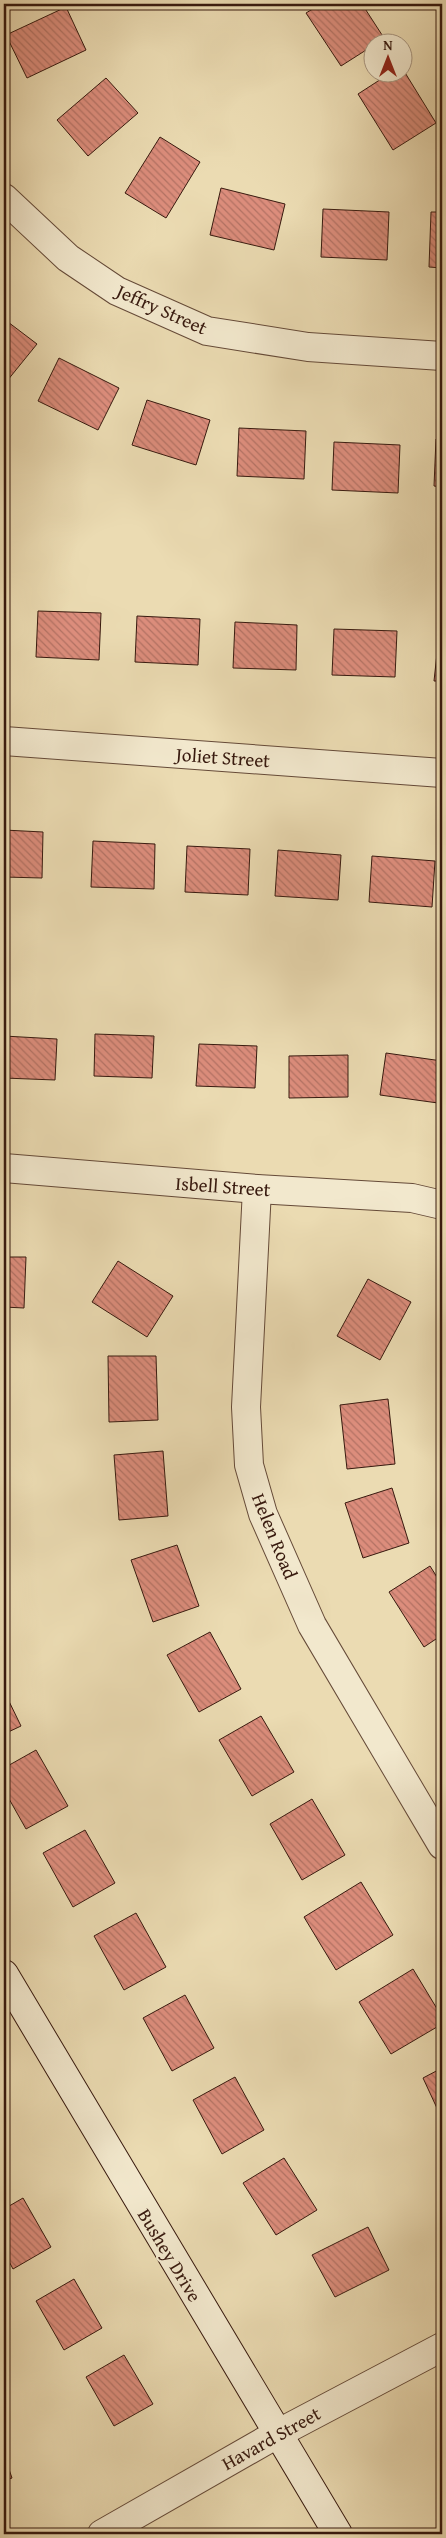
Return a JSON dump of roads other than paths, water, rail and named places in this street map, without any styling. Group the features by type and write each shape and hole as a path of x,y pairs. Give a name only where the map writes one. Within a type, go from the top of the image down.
{"street":[{"name":"Jeffry Street","path":"4,198 68,258 117,291 207,332 308,347 442,356"},
{"name":"Joliet Street","path":"4,741 442,772"},
{"name":"Isbell Street","path":"4,1168 412,1198 442,1205"},
{"name":"Helen Road","path":"257,1188 246,1407 249,1465 263,1514 312,1625 442,1845"},
{"name":"Bushey Drive","path":"4,1974 338,2534"},
{"name":"Havard Street","path":"102,2534 277,2434 442,2347"}]}
